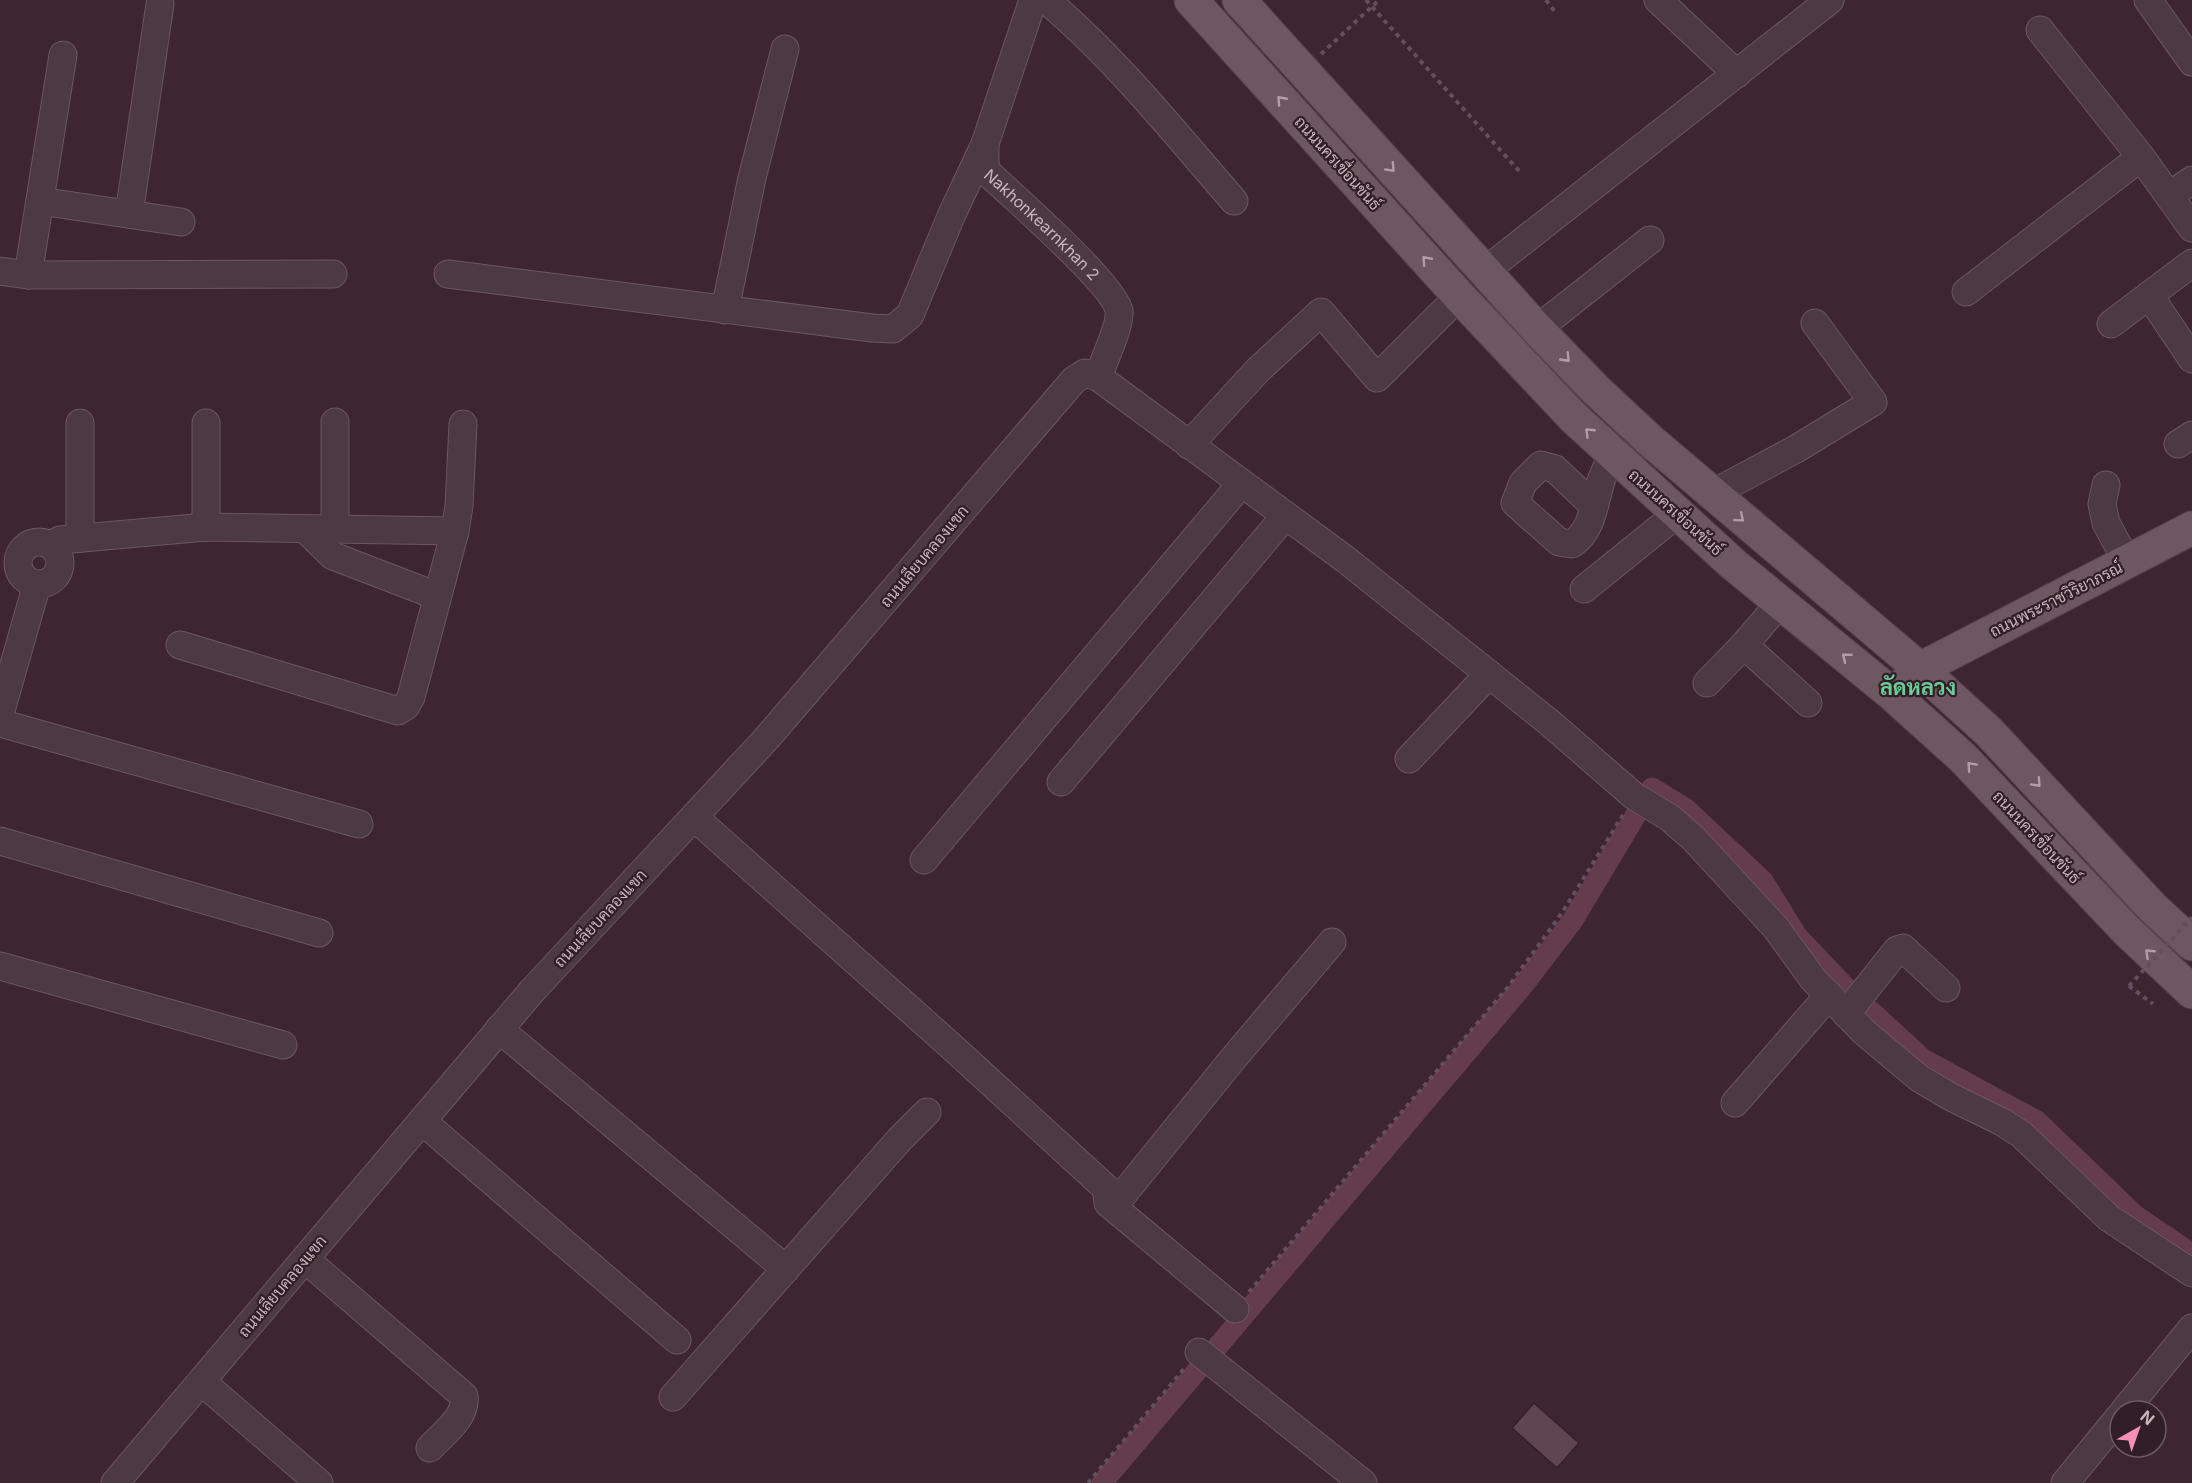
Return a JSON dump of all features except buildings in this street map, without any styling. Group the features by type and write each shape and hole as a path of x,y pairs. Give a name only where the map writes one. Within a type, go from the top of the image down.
{"main road":[{"name":"ถนนนครเขื่อนขันธ์","path":"1191,0 1458,296 1572,417 1733,564 1892,694 1963,759 2127,931 2192,992"},
{"path":"1239,0 1537,329 1596,390 1652,442 1920,669 1989,732 2138,891 2192,944"},
{"path":"1340,164 1366,141"},
{"name":"ถนนพระราชวิริยาภรณ์","path":"1892,694 1920,669 2192,528"},
{"path":"1780,603 1805,573"}],"street":[{"name":"Nakhonkearnkhan 2","path":"1033,0 985,144 985,166 989,174 1084,263 1109,292 1119,310 1117,326 1098,377"},
{"path":"1046,0 1072,22 1116,66 1234,201"},
{"path":"1658,0 1737,74"},
{"path":"1485,271 1830,0"},
{"path":"2148,0 2192,62"},
{"path":"129,214 160,4"},
{"path":"2040,30 2140,157 2192,228"},
{"path":"725,310 753,178 785,49"},
{"path":"28,275 63,55"},
{"path":"448,274 893,329 910,315 952,214 985,144"},
{"path":"1966,292 2140,157"},
{"path":"2169,196 2192,180"},
{"path":"40,201 181,222"},
{"path":"1537,329 1650,240"},
{"path":"2111,324 2192,262"},
{"path":"0,272 28,275 333,274"},
{"path":"2149,295 2192,359"},
{"path":"1189,445 1258,370 1322,312 1377,378 1458,296"},
{"path":"1712,494 1796,449 1873,402 1815,323"},
{"name":"ถนนเลียบคลองแขก","path":"115,1483 532,991 768,738 1074,380 1085,373 1098,377"},
{"path":"1098,377 1345,559 1550,723 1634,796 1670,818 1693,838 1776,928 1814,980 1849,1001 1864,1032 1919,1078 2021,1134 2052,1162 2083,1196 2109,1218 2192,1273"},
{"path":"335,422 335,529"},
{"path":"80,423 80,538"},
{"path":"206,423 206,527"},
{"path":"180,645 398,711 406,706 411,697 455,531 459,506 463,424"},
{"path":"1594,506 1612,455"},
{"path":"924,860 1241,484"},
{"path":"2106,485 2103,504 2106,523 2127,562"},
{"path":"1584,589 1677,514"},
{"path":"1061,782 1285,516"},
{"path":"51,545 59,557 58,571 50,581 30,583 9,558 19,554 29,544 37,542 51,545 60,540 206,527 455,531"},
{"path":"305,529 333,556 437,596"},
{"path":"37,584 1,710 359,824"},
{"path":"1707,683 1780,603"},
{"path":"1744,645 1808,703"},
{"path":"1409,759 1489,674"},
{"path":"694,817 1106,1188 1108,1203 1234,1309"},
{"path":"0,841 319,933"},
{"path":"1113,1207 1332,942"},
{"path":"1736,1103 1849,1001 1896,950 1903,948 1946,988"},
{"path":"0,966 283,1045"},
{"path":"499,1029 786,1269"},
{"path":"673,1397 900,1139 927,1112"},
{"path":"422,1121 677,1340"},
{"path":"305,1259 464,1396 465,1405 459,1417 430,1448"},
{"path":"2134,1399 2192,1328"},
{"path":"1206,1358 1363,1483"},
{"path":"202,1382 319,1483"},
{"path":"2065,1483 2108,1431"}],"path":[{"path":"1366,0 1519,171"},
{"path":"1303,71 1378,0"},
{"path":"1546,0 1556,13"},
{"path":"1234,1309 1508,987 1562,913 1634,796"},
{"path":"2153,1004 2129,986 2192,916"},
{"path":"1088,1483 1206,1358"}],"waterway":[{"path":"1102,1483 1521,988 1573,920 1652,788 1685,808 1763,881 1797,936 1850,992 1923,1059 2037,1121 2136,1216 2192,1254"}],"district":[{"name":"ลัดหลวง","path":"1918,687"}]}
